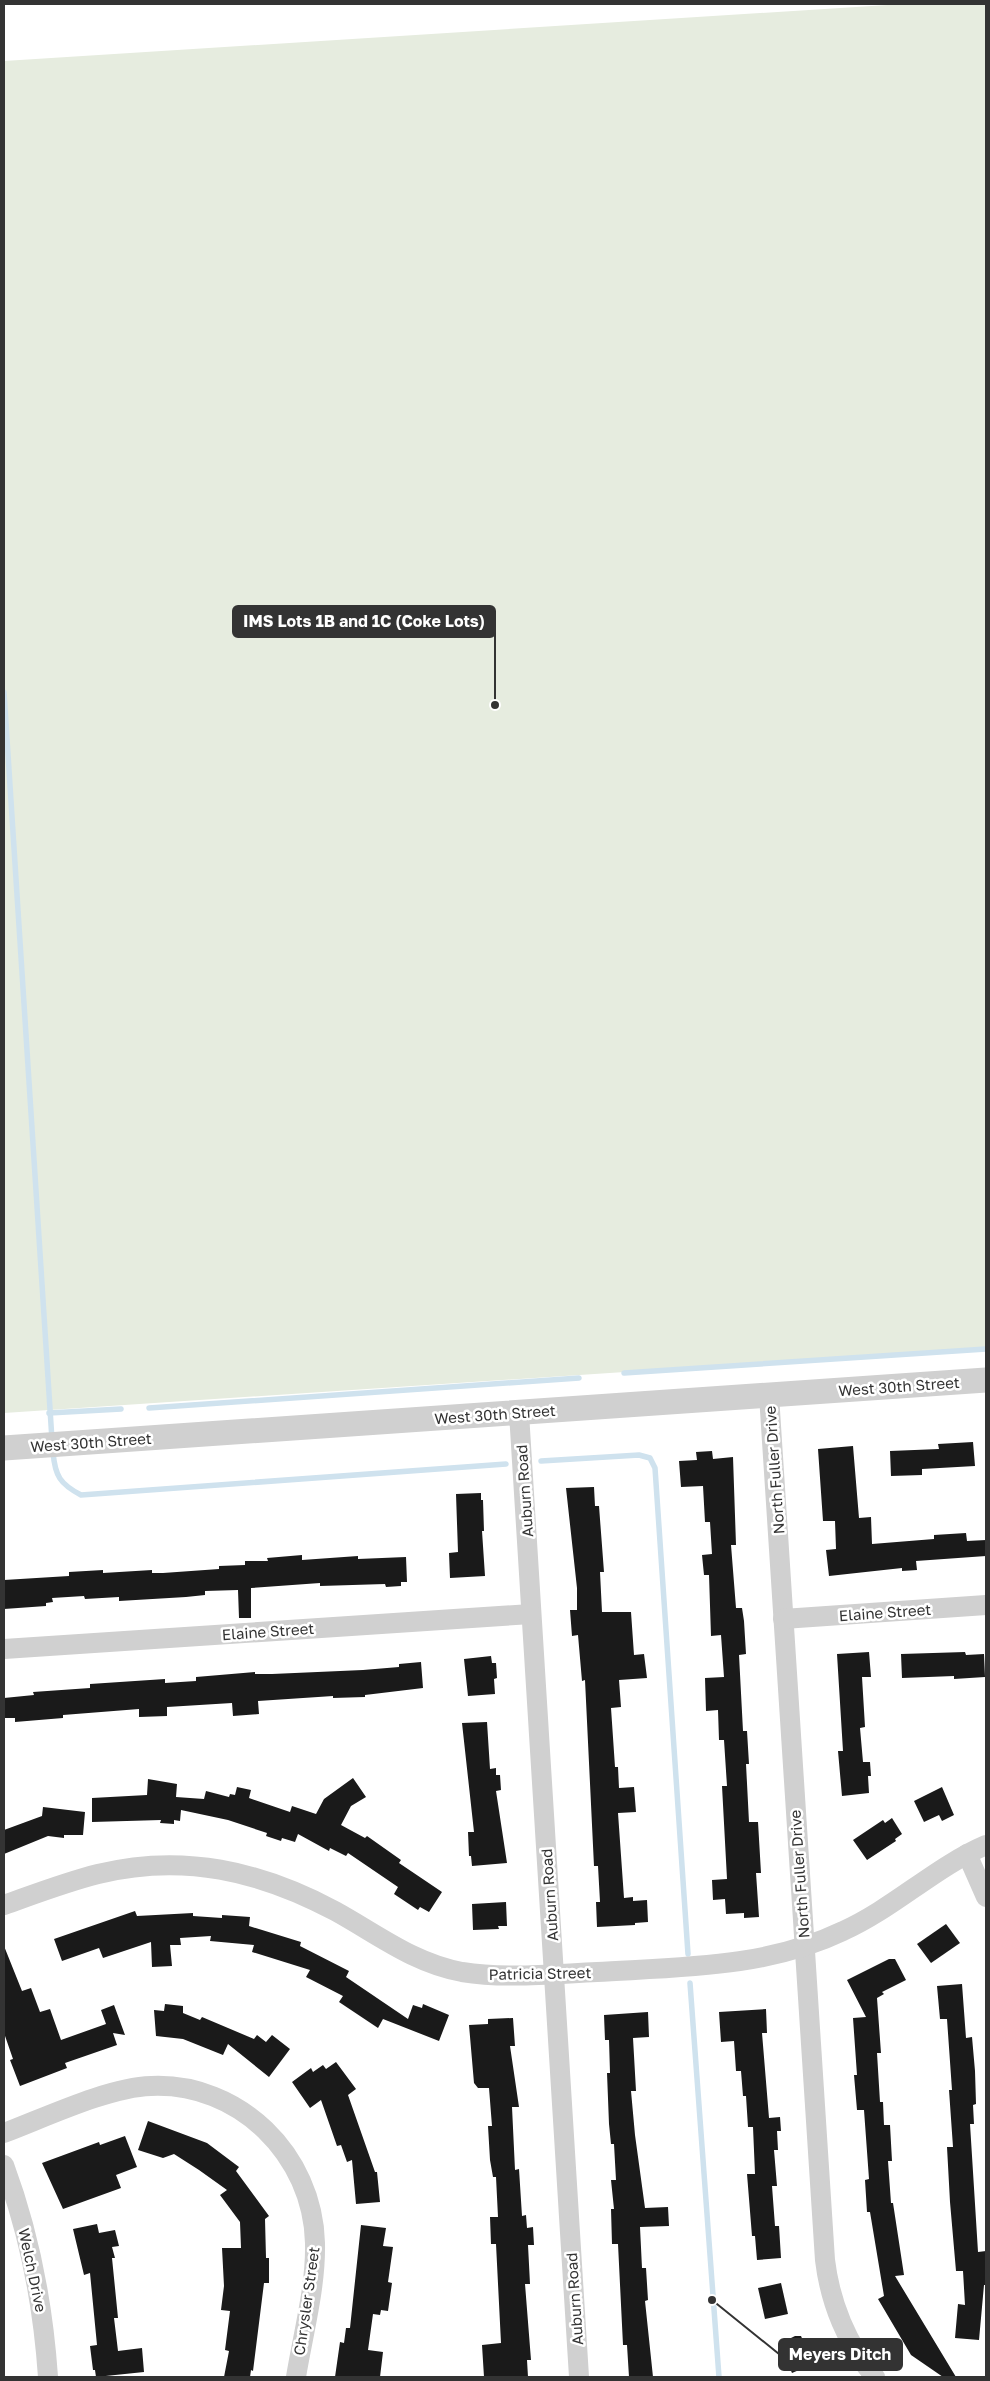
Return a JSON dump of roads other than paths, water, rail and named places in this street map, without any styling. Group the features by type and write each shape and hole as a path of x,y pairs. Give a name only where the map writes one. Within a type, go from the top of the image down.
{"street":[{"name":"West 30th Street","path":"4,1448 986,1380"},
{"name":"North Fuller Drive","path":"769,1395 826,2268 834,2302 854,2348 875,2377"},
{"name":"Auburn Road","path":"519,1413 579,2377"},
{"name":"Elaine Street","path":"783,1619 986,1605"},
{"name":"Elaine Street","path":"4,1649 532,1614"},
{"name":"Patricia Street","path":"4,1905 66,1882 123,1869 181,1865 216,1868 249,1874 289,1888 342,1915 400,1950 434,1965 458,1971 500,1976 714,1966 764,1957 804,1946 854,1926 967,1854 986,1845"},
{"path":"967,1854 986,1896"},
{"name":"Chrysler Street","path":"4,2133 109,2094 151,2086 194,2089 210,2094 241,2109 262,2125 289,2158 305,2190 313,2225 314,2269 296,2377"},
{"name":"Welch Drive","path":"4,2165 24,2224 35,2266 42,2310 48,2377"}],"waterway":[{"path":"4,692 52,1440"},
{"path":"624,1373 986,1349"},
{"path":"149,1408 579,1378"},
{"path":"49,1413 121,1409"},
{"path":"53,1452 55,1467 63,1483 81,1495 506,1464"},
{"path":"541,1461 639,1455 650,1458 655,1468 688,1954"},
{"path":"690,1983 719,2377"}],"place":[{"name":"IMS Lots 1B and 1C (Coke Lots)","path":"495,705"},
{"name":"Meyers Ditch","path":"712,2300"}]}
